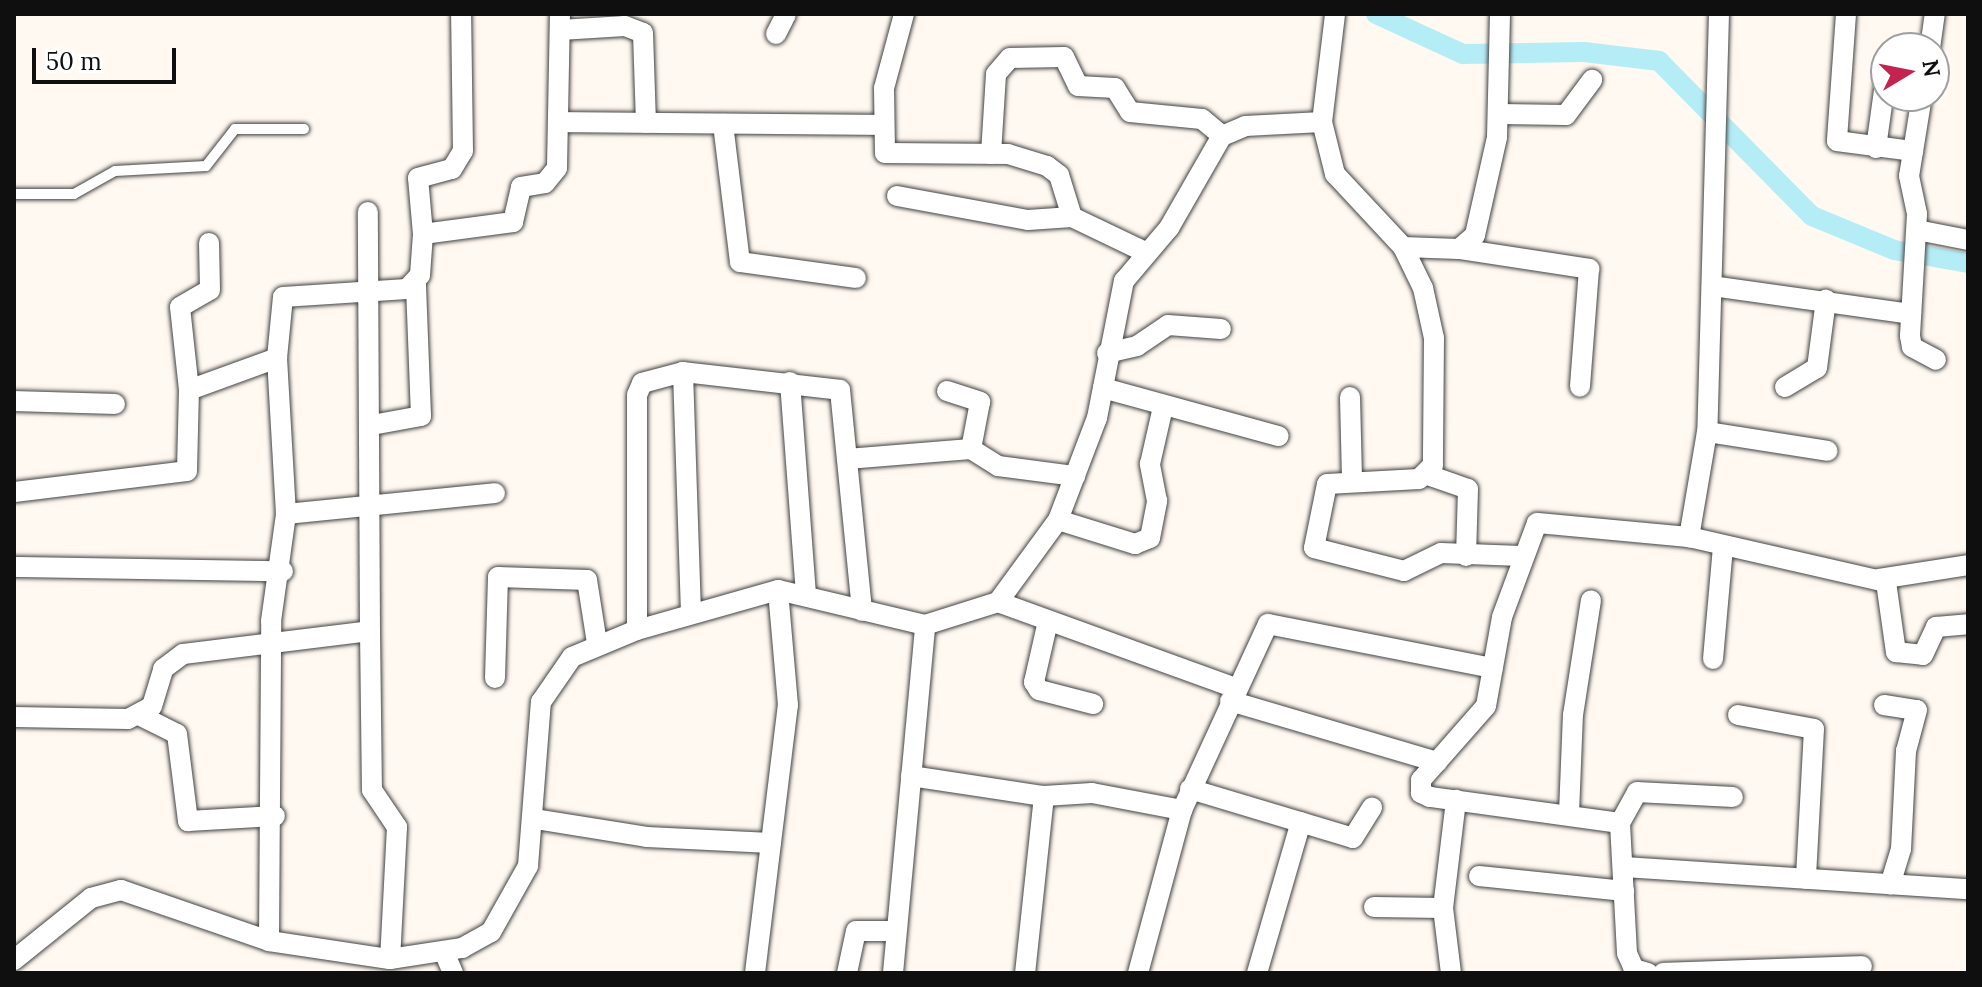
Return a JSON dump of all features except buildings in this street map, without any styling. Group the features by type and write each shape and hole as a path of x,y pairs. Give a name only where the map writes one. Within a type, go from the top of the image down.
{"street":[{"path":"372,425 421,416 416,284 423,234 418,178 452,169 463,151 461,14"},
{"path":"776,34 786,14"},
{"path":"904,14 880,125 885,153 896,157 1018,156 1059,175 1072,217"},
{"path":"1335,14 1322,122 1335,174 1403,247 1434,338 1428,475"},
{"path":"1459,249 1475,235 1500,114 1497,40 1500,14"},
{"path":"1689,537 1707,432 1714,91 1719,14"},
{"path":"1846,14 1833,130 1837,141 1913,151"},
{"path":"423,234 513,222 521,187 554,177 560,122 560,22 625,26 643,33 646,123"},
{"path":"991,154 996,74 1010,58 1064,57 1078,86 1115,88 1130,112 1202,119 1222,136"},
{"path":"1500,114 1566,115 1592,80"},
{"path":"1876,148 1881,112"},
{"path":"1919,112 1913,151 1916,234 1912,347 1936,360"},
{"path":"560,122 880,125"},
{"path":"14,960 91,898 121,890 269,941 390,959 449,963 491,932 515,902 535,819 541,702 554,674 597,643 778,590 806,593 862,611 925,625 998,602 1058,520 1103,388 1115,300 1222,136 1245,126 1322,122"},
{"path":"723,124 740,262 856,278"},
{"path":"897,196 1028,220 1072,217 1147,253"},
{"path":"368,212 367,292 372,425 367,507 372,790 397,827 390,959"},
{"path":"1916,234 1968,240"},
{"path":"14,492 187,471 189,390 180,307 210,290 209,243"},
{"path":"1403,247 1459,249 1589,269 1580,387"},
{"path":"269,941 275,816 271,643 283,571 286,514 277,358 283,297 367,292 416,284"},
{"path":"1712,286 1911,314"},
{"path":"1785,387 1817,368 1826,300"},
{"path":"1107,353 1137,346 1168,325 1221,329"},
{"path":"189,390 277,358"},
{"path":"683,372 691,614"},
{"path":"637,630 637,395 642,383 683,372 840,390 862,611"},
{"path":"790,382 806,593"},
{"path":"1103,388 1163,407 1279,436"},
{"path":"947,391 980,402 971,449"},
{"path":"1350,397 1352,481"},
{"path":"14,401 115,404"},
{"path":"1058,520 1135,544 1150,538 1157,501 1150,464 1163,407"},
{"path":"1707,432 1828,451"},
{"path":"847,459 971,449 998,466 1075,476"},
{"path":"1466,556 1468,489 1428,475 1327,484 1322,492 1312,539 1322,555 1404,571 1430,555 1466,556 1521,556"},
{"path":"286,514 495,493"},
{"path":"1620,823 1421,793 1437,762 1474,725 1493,668 1521,556 1531,531 1550,522 1657,539 1689,537 1723,547 1879,579 1968,565"},
{"path":"1713,659 1723,547"},
{"path":"14,567 283,571"},
{"path":"495,678 498,577 587,580 597,643"},
{"path":"1879,579 1890,590 1889,637 1896,652 1923,655 1936,627 1968,624"},
{"path":"755,973 788,686 777,639 778,590"},
{"path":"1569,813 1573,715 1591,600"},
{"path":"998,602 1233,694 1437,762"},
{"path":"1048,621 1034,682 1039,690 1093,704"},
{"path":"1138,973 1182,810 1268,624 1493,668"},
{"path":"893,973 925,625"},
{"path":"141,716 171,659 370,631"},
{"path":"1884,705 1917,710 1906,751 1901,849 1890,884"},
{"path":"1738,715 1814,729 1806,879"},
{"path":"14,717 141,716 177,734 188,821 275,816"},
{"path":"911,776 1044,796 1092,793 1182,810"},
{"path":"1190,789 1356,838 1372,808"},
{"path":"1638,972 1624,891 1620,823 1637,792 1733,797"},
{"path":"1025,973 1044,796"},
{"path":"1451,973 1443,908 1456,800"},
{"path":"535,819 647,837 771,843"},
{"path":"1257,973 1301,822"},
{"path":"1624,867 1968,889"},
{"path":"1479,876 1624,891"},
{"path":"1374,907 1443,908"},
{"path":"847,973 856,931 896,931"},
{"path":"1663,973 1862,966"}],"lane":[{"path":"14,194 74,194 115,171 206,166 235,129 304,129"}],"waterway":[{"path":"1376,14 1463,54 1584,52 1659,61 1812,216 1894,250 1968,263"}]}
